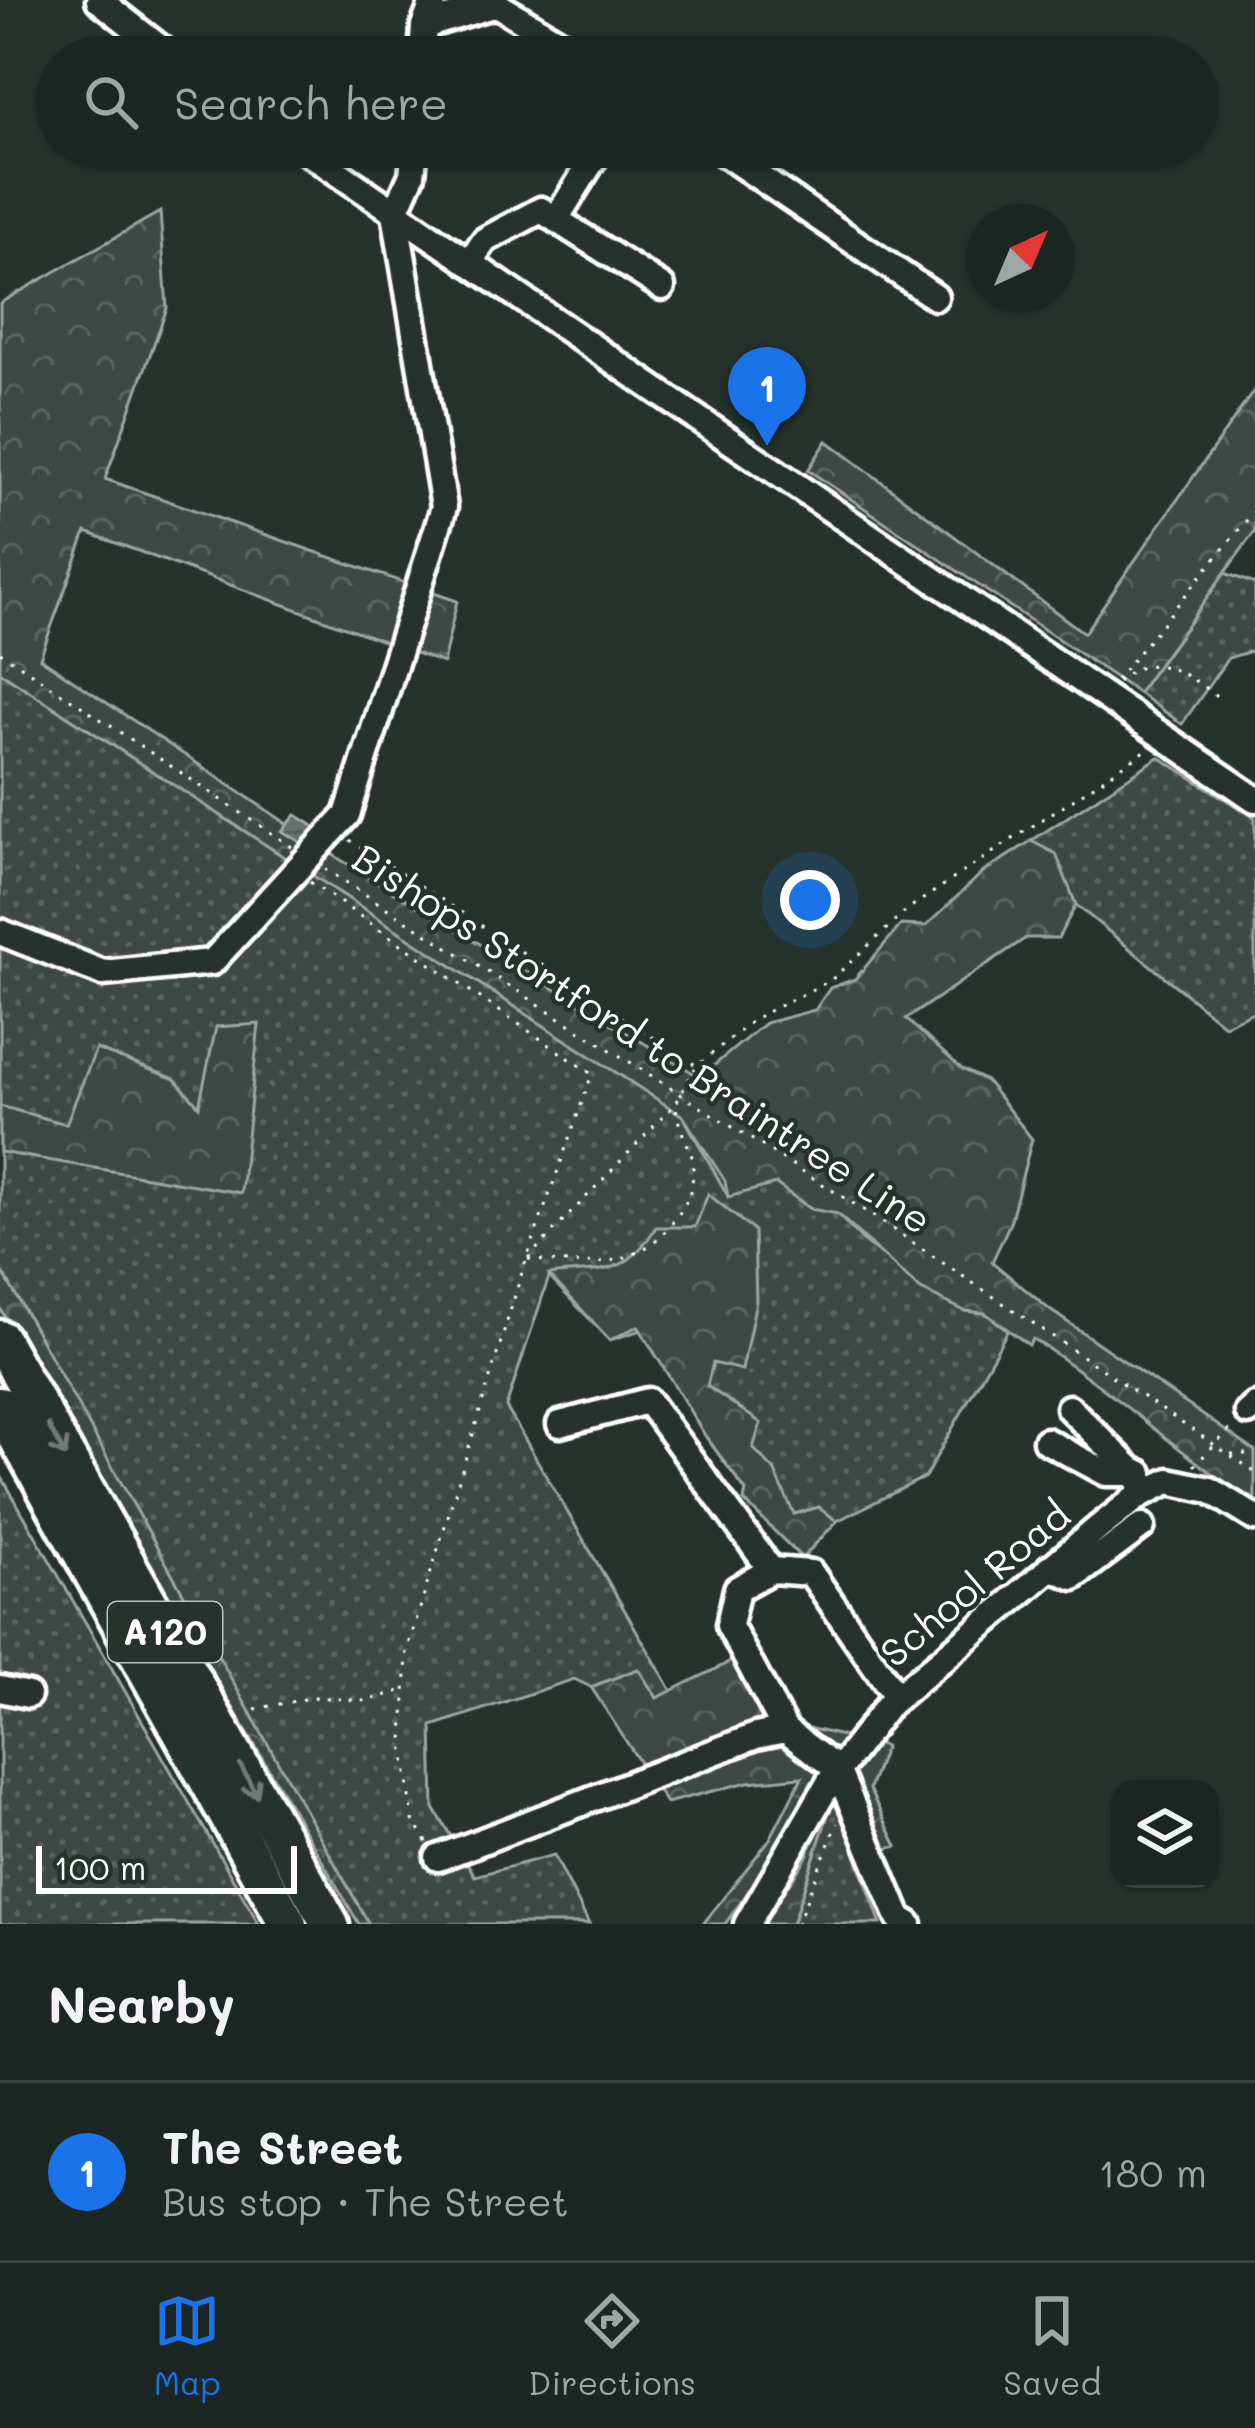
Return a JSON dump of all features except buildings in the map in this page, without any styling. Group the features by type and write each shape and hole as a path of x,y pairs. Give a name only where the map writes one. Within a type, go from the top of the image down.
{"highway":[{"name":"A120","path":"0,1340 330,1924"},
{"name":"A120","path":"0,1406 288,1924"}],"street":[{"path":"99,0 145,36"},
{"path":"423,36 434,0"},
{"path":"424,26 496,4 549,36"},
{"path":"330,168 1255,799"},
{"path":"0,932 103,973 212,962 347,815 444,507 395,213 413,168"},
{"path":"556,219 588,168"},
{"path":"747,168 935,297"},
{"path":"469,263 485,240 541,209 662,287"},
{"path":"560,1424 648,1401 771,1570"},
{"path":"1069,1408 1137,1483"},
{"path":"1046,1441 1106,1473 1137,1483"},
{"path":"1180,1480 1220,1495 1255,1518"},
{"name":"School Road","path":"747,1924 896,1696 1050,1567 1137,1483 1180,1480"},
{"path":"1050,1567 1074,1577 1142,1526"},
{"path":"896,1696 811,1573 771,1570 736,1589 729,1625 785,1730 841,1778 899,1918 909,1924"},
{"path":"0,1689 28,1695"},
{"path":"438,1858 756,1736 785,1730"}],"path":[{"path":"1104,696 1255,510"},
{"name":"Bishops Stortford to Braintree Line","path":"0,652 301,865 876,1218 1255,1472"},
{"path":"1104,696 1127,672 1147,664 1183,672 1222,700"},
{"path":"526,1259 676,1103 697,1066 754,1018 831,980 908,909 1137,759 1162,736"},
{"path":"334,829 697,1066"},
{"path":"301,865 592,1073 526,1259 407,1651 403,1742 413,1820 438,1858"},
{"path":"526,1259 613,1264 653,1247 692,1194 694,1157 676,1130 676,1103"},
{"path":"1180,1480 1252,1409"},
{"path":"1229,1455 1255,1454"},
{"path":"255,1709 315,1697 366,1701 405,1690"},
{"path":"797,1924 835,1833 841,1778"}],"green space":[{"path":"160,212 167,308 105,479 457,601 443,663 86,532 40,658 341,860 700,1077 765,1023 815,1010 830,988 855,979 901,925 926,926 982,873 1031,841 1056,854 1076,905 1058,938 1026,938 906,1019 962,1069 986,1081 1032,1139 1010,1223 992,1262 1050,1310 1255,1451 1255,1504 1033,1339 1029,1345 985,1313 965,1311 921,1290 837,1214 811,1209 776,1184 728,1197 725,1181 683,1116 0,672 0,303"},
{"path":"1255,389 1255,531 1138,693 808,470 827,441 1084,633"},
{"path":"1225,573 1255,584 1255,650 1228,658 1182,724 1138,693"},
{"path":"0,672 683,1116 728,1196 776,1183 811,1209 835,1212 867,1245 965,1311 985,1313 1008,1330 925,1477 837,1521 802,1558 744,1501 746,1491 706,1437 641,1330 610,1340 549,1277 506,1407 672,1691 657,1698 638,1669 591,1687 574,1679 432,1726 434,1808 475,1876 554,1855 589,1924 360,1924 0,1269"},
{"path":"1159,757 1255,818 1255,1011 1224,1025 1076,905 1056,855 1031,841"},
{"path":"259,1024 241,1193 0,1152 0,1106 66,1124 96,1049 175,1079 199,1106 216,1027"},
{"path":"708,1194 754,1231 756,1301 742,1370 713,1363 707,1386 761,1423 753,1448 774,1470 794,1514 819,1507 837,1521 802,1558 744,1501 746,1491 706,1437 638,1326 610,1340 549,1275 611,1268 634,1255 656,1227 695,1227"},
{"path":"0,1267 369,1924 359,1924 0,1308"},
{"path":"0,1474 259,1924 0,1924"},
{"path":"736,1659 774,1720 885,1746 869,1789 897,1846 858,1857 845,1824 869,1815 851,1777 817,1775 787,1838 725,1924 703,1924 770,1839 802,1777 748,1782 666,1803 591,1687 638,1669 657,1698"},
{"path":"851,1776 870,1816 845,1825 881,1924 792,1924 837,1787"},
{"path":"837,1787 792,1924 762,1924 805,1860"}],"shaded area":[{"path":"296,815 321,831 310,848 282,831"}],"place":[{"name":"The Street","path":"767,446"}]}
